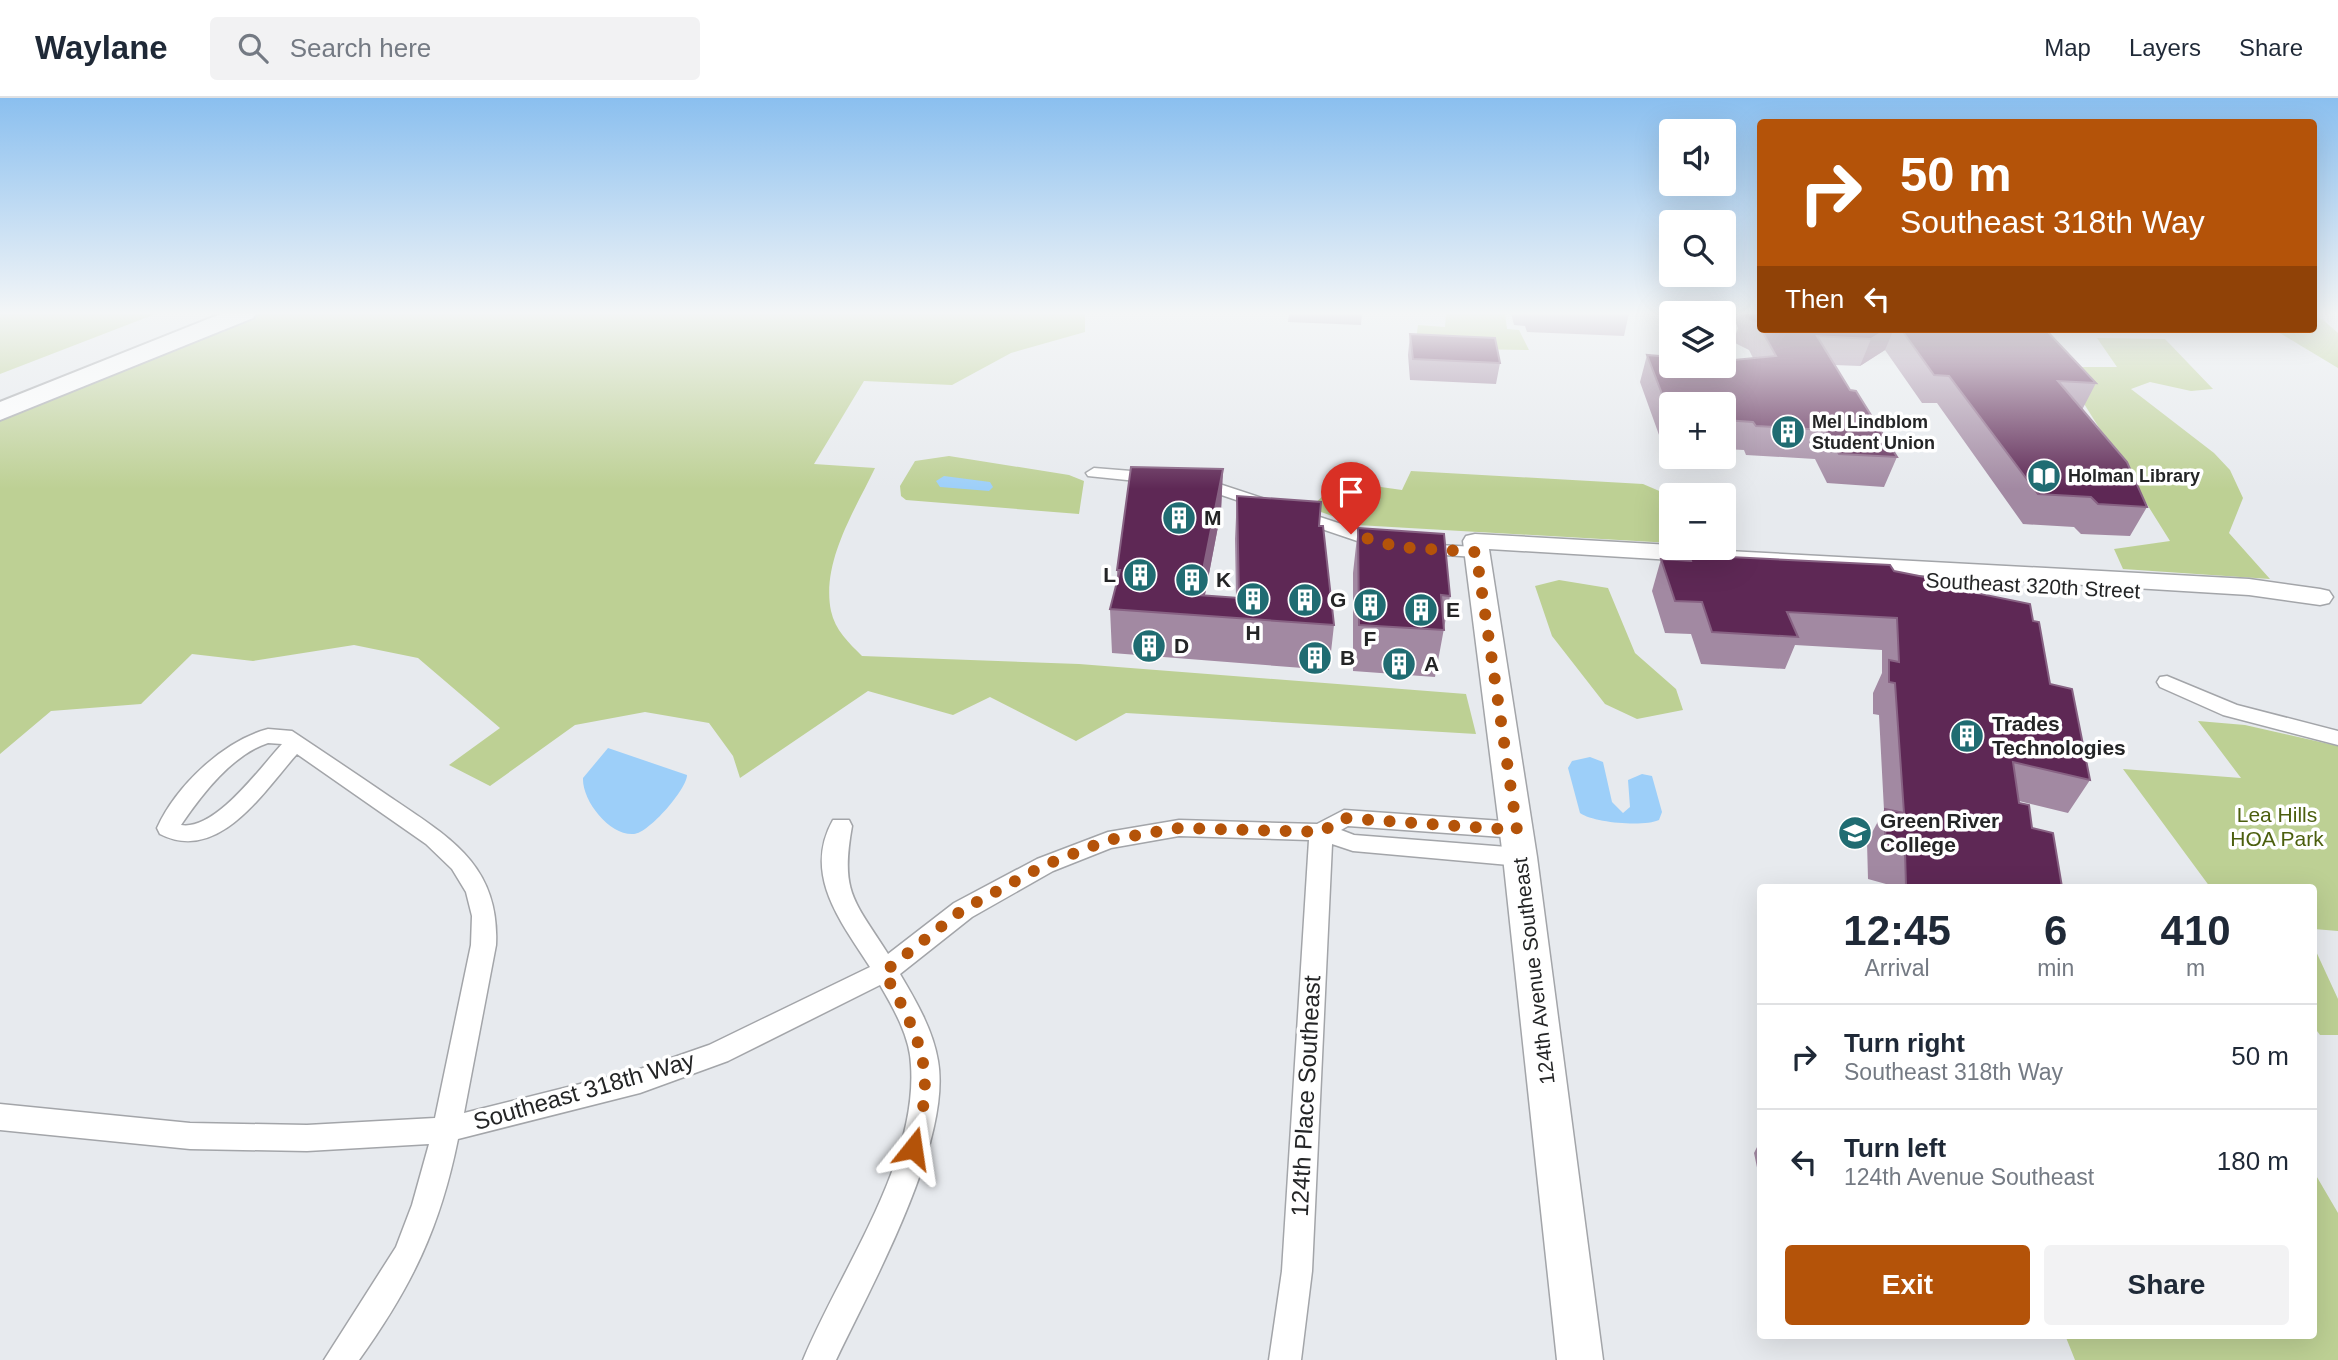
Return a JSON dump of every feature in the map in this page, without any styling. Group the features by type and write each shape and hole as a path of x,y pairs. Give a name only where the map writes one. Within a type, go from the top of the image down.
{"highway":[{"path":"0,391 48,372"},
{"path":"0,412 99,372"}],"street":[{"name":"Southeast 320th Street","path":"1094,474 1176,479 1219,487 1371,541 1398,547 1476,546 2039,588 2253,597 2329,597"},
{"name":"Southeast 320th Street","path":"1330,526 1406,534 1476,546"},
{"name":"124th Avenue Southeast","path":"1476,546 1518,844 1580,1360"},
{"path":"2167,682 2230,710 2338,738"},
{"path":"295,743 217,824 196,834 183,835 169,828 172,819 236,749 263,736 285,736 443,845 465,866 475,881 484,918 483,941 445,1130 423,1216 407,1258 382,1301 340,1360"},
{"path":"819,1360 897,1189 918,1134 926,1077 923,1055 906,1012 838,894 833,865 841,826"},
{"name":"Southeast 318th Way","path":"0,1117 190,1136 307,1138 445,1130 640,1081 718,1053 884,972 962,910 1045,865 1108,840 1179,828 1321,832 1353,844 1518,844"},
{"name":"124th Place Southeast","path":"1285,1360 1297,1270 1321,832"}],"green space":[{"path":"110,372 976,372 952,385 864,381 814,464 875,468 835,555 829,593 831,611 839,630 862,656 1079,664 1466,694 1476,734 1126,713 1076,741 990,697 953,715 868,691 740,778 733,756 709,723 645,712 575,725 490,786 449,765 500,728 418,658 354,645 253,661 192,654 141,704 51,711 0,754 0,415"},
{"path":"2064,372 2197,372 2213,389 2191,391 2150,382 2131,389 2214,453 2230,470 2243,498 2229,533 2270,579 2123,569 2114,549 2170,541"},
{"path":"949,456 1069,475 1084,481 1079,514 906,500 901,496 900,486 915,461"},
{"path":"1411,471 1643,484 1659,491 1659,542 1357,525 1310,508 1339,481 1402,490"},
{"path":"1559,580 1608,588 1635,653 1676,689 1683,710 1637,719 1605,704 1552,636 1535,586"},
{"name":"Lea Hills HOA Park","path":"2198,721 2245,725 2338,746 2338,931 2317,929 2317,884 2208,884 2123,769 2241,778"},
{"path":"2317,954 2338,999 2338,1035 2320,1035 2317,1031"},
{"path":"2317,1177 2338,1213 2338,1360 2075,1360 2067,1339 2317,1339"}],"water":[{"path":"944,476 990,482 993,487 989,491 940,487 936,481"},
{"path":"608,748 687,775 674,800 641,832 625,833 616,829 599,815 587,797 583,778"},
{"path":"1590,757 1603,762 1612,802 1623,813 1630,807 1628,780 1642,774 1652,776 1662,812 1659,820 1619,823 1580,813 1568,768 1572,761"}],"building":[{"path":"1654,372 1659,372 1659,378 1736,378 1736,372 1839,372 1850,390 1856,391 1897,457 1839,454 1826,430 1756,426 1753,422 1736,421 1736,392 1661,392"},
{"path":"1932,372 2086,372 2096,383 2058,381 2127,462 2147,507 2098,504 2091,497 2038,494 1949,376 1934,375"},
{"path":"1131,467 1223,469 1198,595 1239,598 1237,496 1321,502 1319,526 1323,526 1334,625 1110,609 1120,570 1117,570"},
{"path":"1358,528 1444,534 1450,596 1441,595 1444,630 1359,625"},
{"path":"1736,557 1890,565 1894,571 1960,584 1961,590 2030,604 2033,621 2039,622 2050,684 2072,689 2090,780 2013,762 2019,803 2029,805 2032,828 2053,833 2062,884 1906,884 1905,851 1886,846 1885,826 1885,809 1904,813 1895,683 1889,682 1889,660 1899,662 1897,618 1787,612 1798,637 1712,632 1702,602 1675,601 1661,560 1736,560"}],"place":[{"name":"Mel Lindblom Student Union","path":"1788,432"},
{"name":"Holman Library","path":"2044,476"},
{"name":"M","path":"1179,518"},
{"name":"L","path":"1140,575"},
{"name":"K","path":"1192,580"},
{"name":"H","path":"1253,599"},
{"name":"G","path":"1305,600"},
{"name":"F","path":"1370,605"},
{"name":"E","path":"1421,610"},
{"name":"D","path":"1149,646"},
{"name":"B","path":"1315,658"},
{"name":"A","path":"1399,664"},
{"name":"Trades Technologies","path":"1967,736"},
{"name":"Green River College","path":"1855,833"}],"route":[{"path":"913,1148 924,1106 925,1065 906,1012 884,972 962,910 1045,865 1108,840 1179,828 1321,832 1344,818 1517,830 1476,552 1398,547 1351,534"}]}
